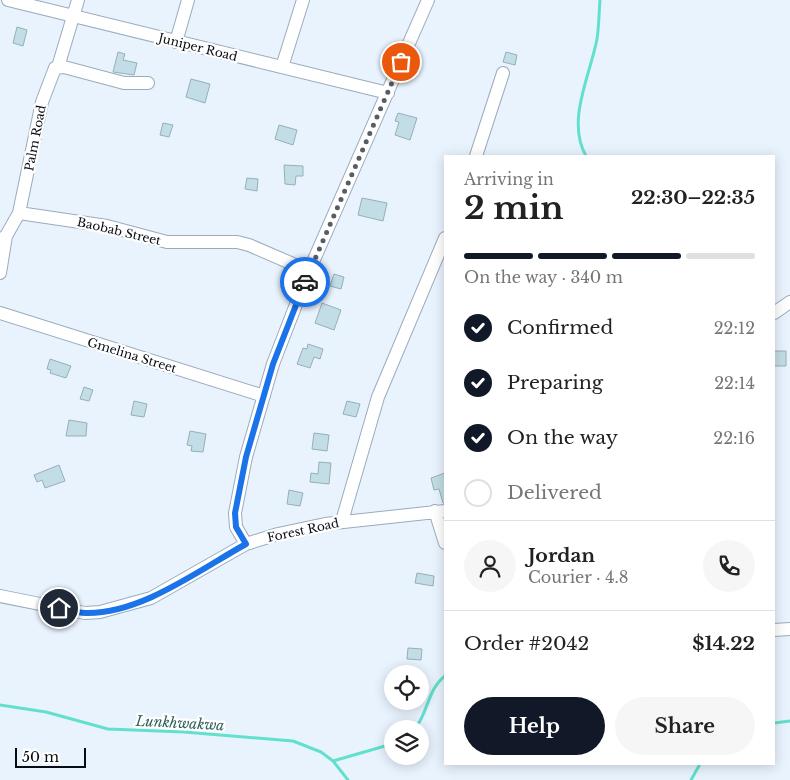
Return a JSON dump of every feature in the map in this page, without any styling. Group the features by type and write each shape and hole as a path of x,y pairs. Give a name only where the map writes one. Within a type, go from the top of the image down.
{"street":[{"name":"Juniper Road","path":"8,0 388,93"},
{"name":"Palm Road","path":"19,213 42,102 52,72 58,67 78,0"},
{"path":"176,42 188,0"},
{"path":"282,67 303,0"},
{"path":"246,544 236,527 235,513 246,457 273,364 309,271 428,0"},
{"path":"58,67 124,83 148,84"},
{"path":"476,155 503,73"},
{"path":"0,273 3,238 19,213"},
{"name":"Baobab Street","path":"19,213 107,226 167,242 236,242 249,245 309,271"},
{"path":"342,521 378,397 444,240"},
{"path":"775,312 790,302"},
{"name":"Gmelina Street","path":"0,314 264,396"},
{"path":"440,511 444,536"},
{"name":"Forest Road","path":"0,596 84,613 100,612 151,598 246,544 278,534 342,521 440,511"},
{"path":"775,630 790,629"}],"building":[{"path":"17,27 27,30 23,46 13,43"},
{"path":"118,52 125,54 123,60 137,63 134,75 113,72"},
{"path":"506,52 517,55 515,65 503,62"},
{"path":"191,79 210,84 205,103 186,97"},
{"path":"398,113 417,118 410,140 395,135 399,122 395,121"},
{"path":"163,123 173,125 169,137 160,135"},
{"path":"279,125 297,130 293,145 275,139"},
{"path":"284,165 303,166 303,176 296,176 295,185 285,184"},
{"path":"247,178 258,179 257,191 245,189"},
{"path":"362,198 387,203 383,221 358,215"},
{"path":"334,274 344,277 341,289 330,286"},
{"path":"322,303 341,310 334,330 315,323"},
{"path":"308,344 323,349 320,359 314,357 310,368 297,364 303,348 307,349"},
{"path":"775,351 786,351 786,366 775,366"},
{"path":"50,359 71,366 66,378 50,373 51,370 47,369"},
{"path":"84,387 93,390 89,401 80,399"},
{"path":"134,401 147,404 144,417 131,415"},
{"path":"347,401 360,404 356,417 343,414"},
{"path":"69,420 87,423 86,436 66,436"},
{"path":"190,431 206,434 203,452 191,451 192,446 187,445"},
{"path":"314,433 329,435 327,451 312,449"},
{"path":"319,462 331,463 329,484 310,482 311,473 318,474"},
{"path":"59,465 65,481 45,488 42,480 37,482 34,475"},
{"path":"444,473 444,503 439,489 434,490 431,478"},
{"path":"289,490 303,493 300,506 287,504"},
{"path":"417,573 434,576 433,586 415,583"},
{"path":"408,648 422,649 421,660 407,659"}],"waterway":[{"path":"586,155 580,142 578,128 579,113 581,98 597,39 600,0"},
{"path":"421,720 431,694 444,677"},
{"name":"Lunkhwakwa","path":"0,705 46,712 108,729 184,732 293,741 321,752 333,761 348,780"},
{"path":"775,723 790,721"},
{"path":"333,761 384,746"},
{"path":"691,780 699,765"}],"way so far":[{"path":"305,282 401,62"}],"route":[{"path":"59,608 84,613 100,612 151,598 246,544 236,527 235,513 246,457 273,364 305,282"}]}
